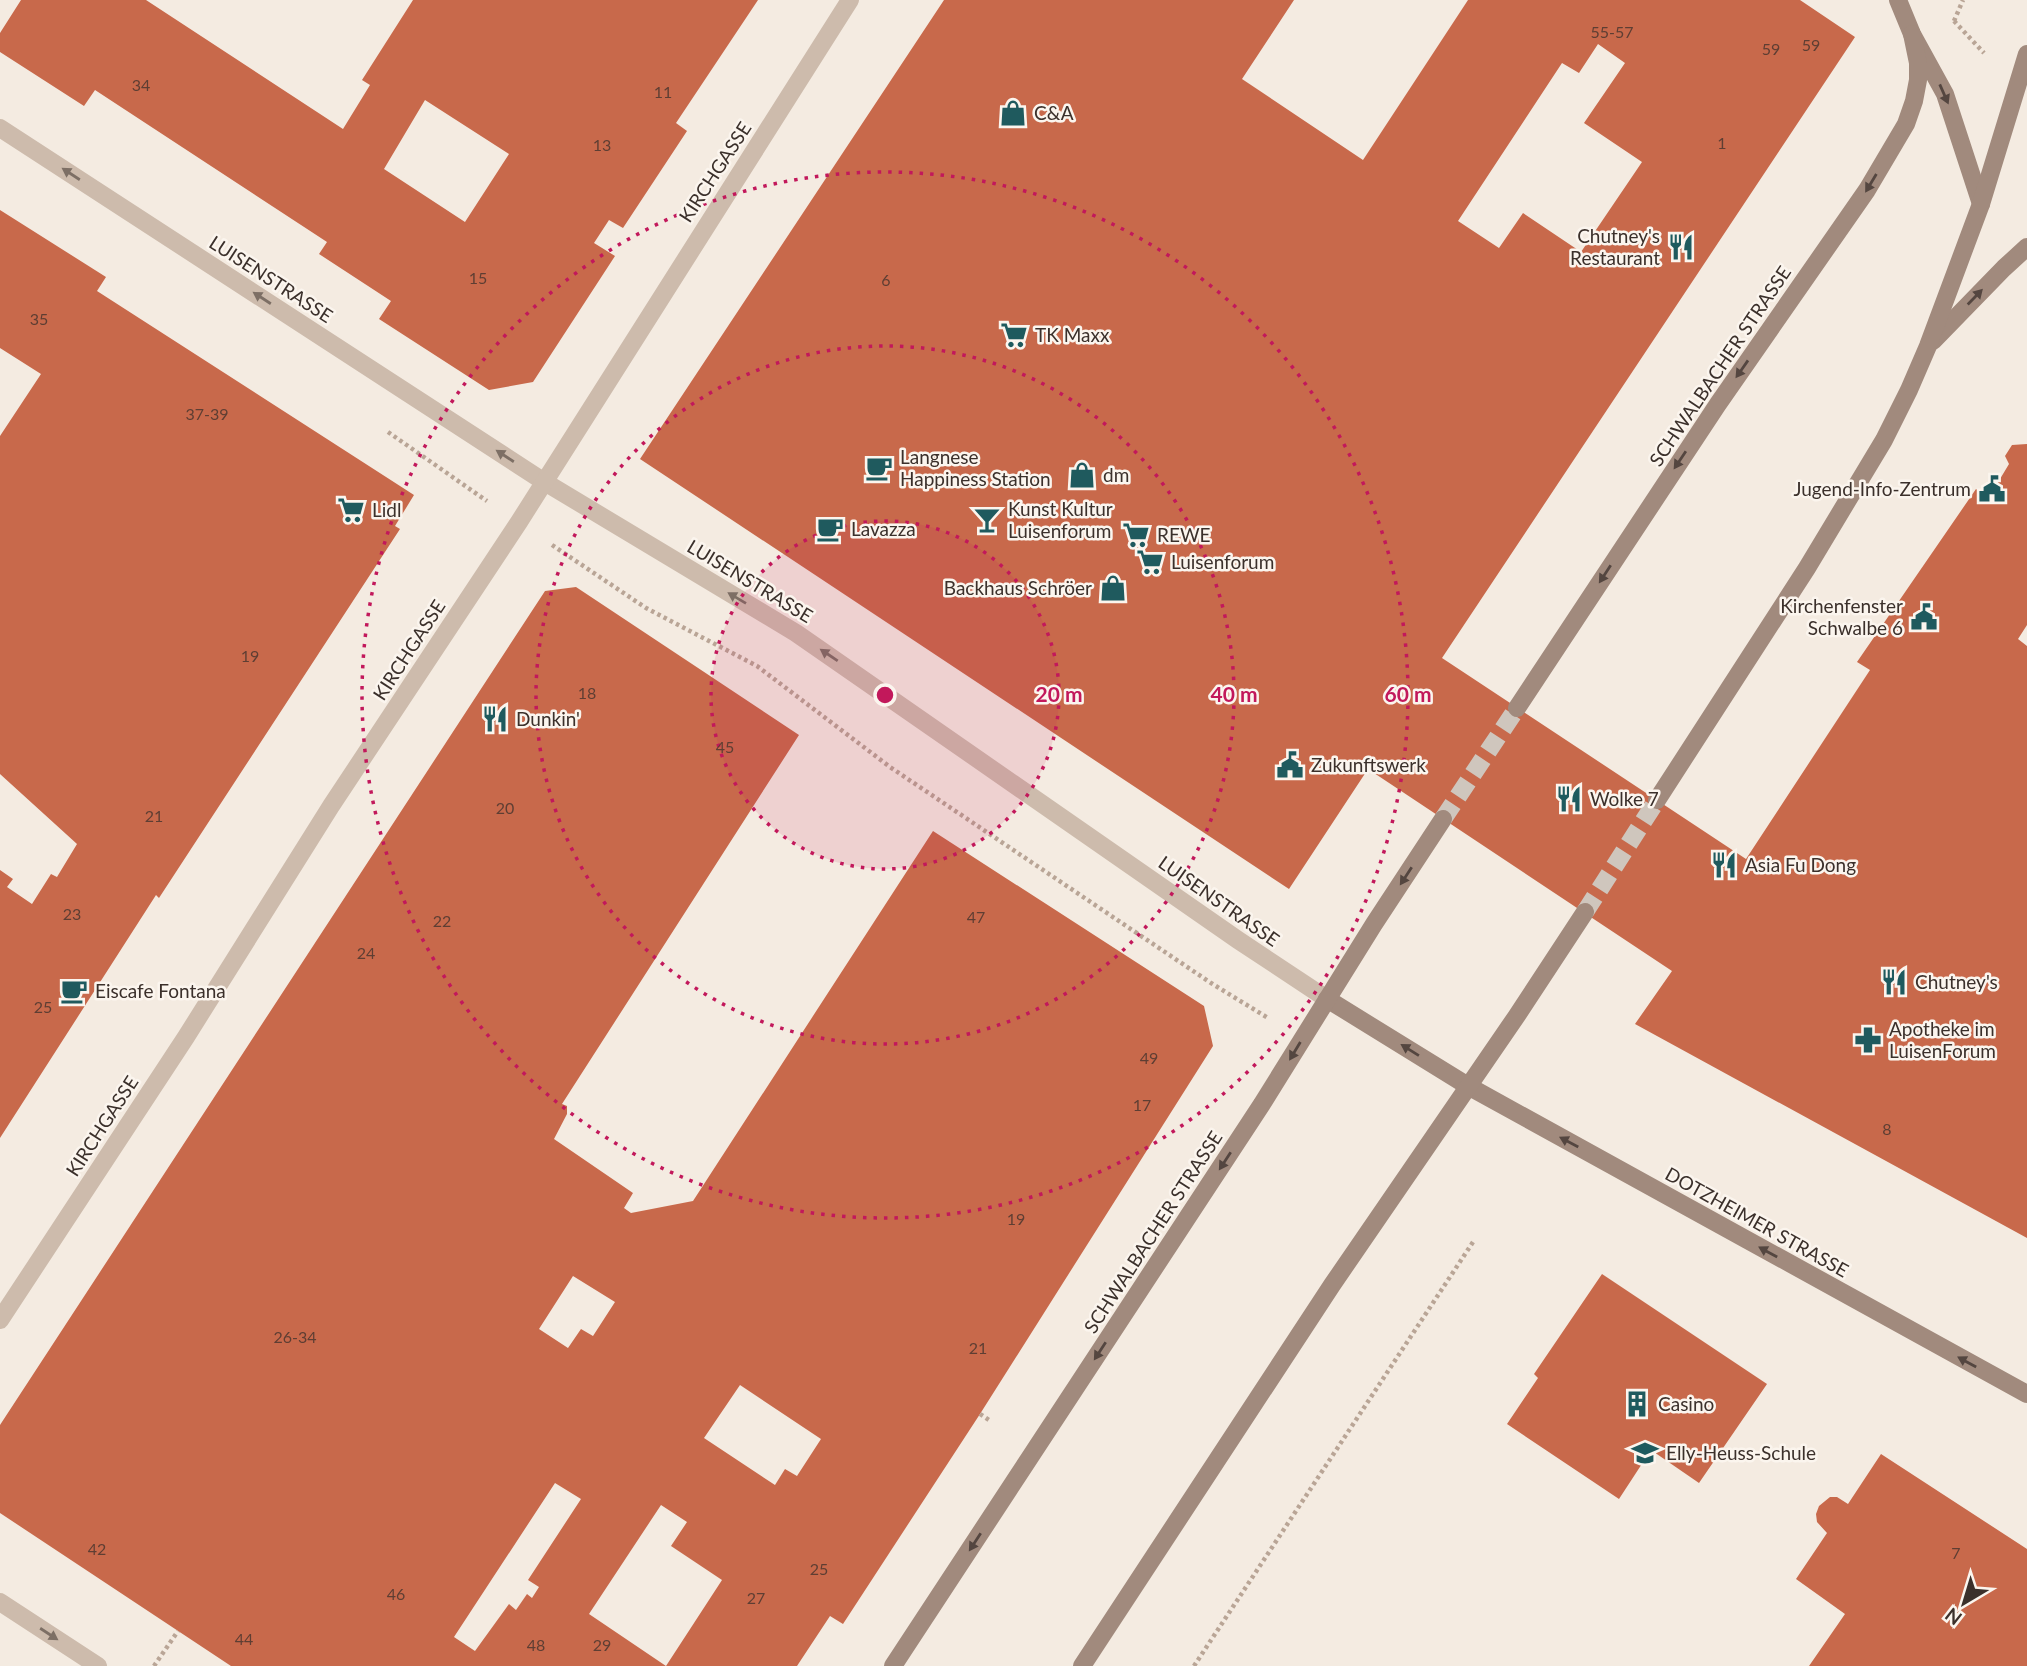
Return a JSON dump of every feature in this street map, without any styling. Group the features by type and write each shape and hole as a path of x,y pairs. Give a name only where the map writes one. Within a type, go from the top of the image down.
{"main road":[{"name":"SCHWALBACHER STRASSE","path":"1898,0 1912,34 1945,94 1980,204"},
{"name":"SCHWALBACHER STRASSE","path":"1517,708 1718,404 1873,179 1906,124 1918,80 1918,63 1912,34"},
{"path":"1657,800 1821,545 1884,440 1928,346 1980,204 2027,54"},
{"path":"1928,346 2027,247"},
{"name":"SCHWALBACHER STRASSE","path":"893,1666 1227,1158 1443,819"},
{"path":"1082,1666 1332,1285 1585,912"},
{"name":"LUISENSTRASSE","path":"1327,999 1468,1086"},
{"name":"DOTZHEIMER STRASSE","path":"1468,1086 2027,1394"}],"street":[{"name":"KIRCHGASSE","path":"0,1320 186,1037 331,806 519,522 850,0"},
{"name":"LUISENSTRASSE","path":"0,128 543,481 796,633 1327,999"},
{"path":"0,1602 98,1666"}],"path":[{"path":"1963,0 1954,21 1991,60"},
{"path":"379,425 441,471 646,608 757,666 890,766 1211,983 1302,1039"},
{"path":"1195,1666 1473,1242"},
{"path":"980,1414 989,1420"},
{"path":"154,1666 178,1632"}],"building":[{"path":"21,0 146,0 343,129 370,85 362,80 413,0 758,0 676,123 687,131 623,228 609,220 594,243 615,256 533,382 489,390 379,319 391,301 319,254 327,242 95,90 84,106 0,52 0,33","holes":["425,100 509,154 465,222 384,169"]},
{"name":"Luisenforum","path":"944,0 1294,0 1242,79 1363,160 1468,0 1800,0 1855,37 1442,658 1746,859 1870,670 1857,662 1976,489 1984,494 1994,479 2000,479 2009,464 2005,456 2012,445 2027,444 2027,625 2018,639 2027,646 2027,1238 1635,1024 1672,971 1368,769 1289,889 640,459","holes":["1598,44 1625,63 1584,123 1642,162 1581,252 1523,213 1499,248 1458,221 1562,63 1579,73"]},
{"path":"0,210 106,277 97,291 414,495 395,526 400,529 159,898 156,895 0,1138 0,870 13,879 7,887 32,904 51,874 57,877 77,844 0,774 0,436 41,374 0,348"},
{"path":"576,587 799,735 562,1104 567,1106 567,1114 554,1139 633,1193 624,1208 631,1213 693,1201 933,831 1204,1006 1213,1046 980,1414 843,1624 830,1616 797,1666 666,1666 231,1666 0,1513 0,1425 545,591","holes":["573,1276 615,1302 593,1336 581,1329 568,1348 539,1329","740,1385 821,1439 797,1476 785,1469 775,1485 704,1438","555,1483 581,1499 528,1580 539,1587 532,1598 527,1594 516,1610 509,1604 475,1651 454,1637","661,1505 687,1522 671,1546 722,1580 666,1666 589,1614"]},
{"name":"Casino","path":"1602,1274 1767,1384 1699,1483 1651,1450 1619,1499 1507,1424 1538,1378 1534,1374"},
{"path":"1881,1454 2027,1549 2027,1666 1809,1666 1845,1614 1796,1579 1827,1533 1817,1522 1816,1514 1819,1506 1830,1497 1837,1497 1848,1504"}],"tunnel":[{"path":"1443,819 1517,708"},
{"path":"1585,912 1657,800"}],"place":[{"name":"C&A","path":"1013,113"},
{"name":"Chutney's Restaurant","path":"1681,247"},
{"name":"TK Maxx","path":"1014,335"},
{"name":"Langnese Happiness Station","path":"879,468"},
{"name":"dm","path":"1082,475"},
{"name":"Jugend-Info-Zentrum","path":"1992,489"},
{"name":"Lidl","path":"351,510"},
{"name":"Kunst Kultur Luisenforum","path":"987,520"},
{"name":"Lavazza","path":"830,529"},
{"name":"REWE","path":"1136,535"},
{"name":"Luisenforum","path":"1150,562"},
{"name":"Backhaus Schröer","path":"1113,588"},
{"name":"Kirchenfenster Schwalbe 6","path":"1924,617"},
{"name":"Dunkin'","path":"495,719"},
{"name":"Zukunftswerk","path":"1290,765"},
{"name":"Wolke 7","path":"1569,799"},
{"name":"Asia Fu Dong","path":"1724,865"},
{"name":"Chutney's","path":"1894,982"},
{"name":"Eiscafe Fontana","path":"74,991"},
{"name":"Apotheke im LuisenForum","path":"1868,1040"},
{"name":"Casino","path":"1637,1404"},
{"name":"Elly-Heuss-Schule","path":"1645,1453"}]}
